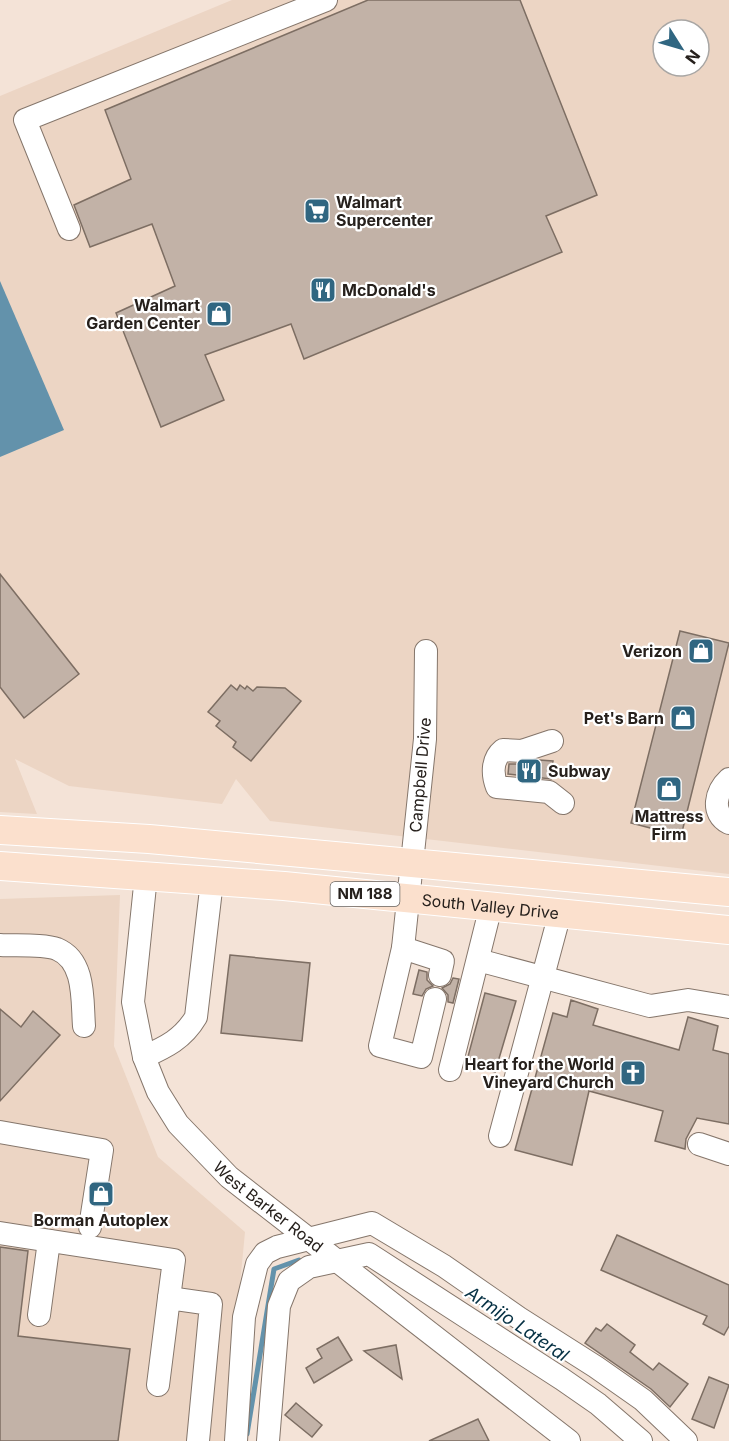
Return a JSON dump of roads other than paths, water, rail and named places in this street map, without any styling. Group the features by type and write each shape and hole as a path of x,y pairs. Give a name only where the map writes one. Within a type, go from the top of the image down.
{"main road":[{"name":"NM 188","path":"0,830 149,839 729,892"},
{"name":"South Valley Drive","path":"0,866 212,881 729,930"}],"street":[{"path":"69,229 25,120 326,0"},
{"name":"Campbell Drive","path":"426,651 425,739 409,899 403,948 380,1046 421,1057 435,999"},
{"path":"552,741 522,751 503,750 496,756 493,776 497,787 549,792 562,803"},
{"path":"729,779 721,786 717,798 717,809 723,820 729,823"},
{"name":"West Barker Road","path":"146,876 133,1002 144,1058 158,1092 178,1124 229,1177 569,1441"},
{"path":"144,1058 170,1046 187,1032 196,1017 212,881"},
{"path":"450,1070 491,906"},
{"path":"500,1136 560,913"},
{"path":"0,945 57,949 67,957 80,975 84,1026"},
{"path":"403,948 443,961 440,975"},
{"path":"478,960 542,979 650,1006 688,1000 729,1007"},
{"path":"0,1132 102,1150 90,1227"},
{"path":"699,1144 729,1154"},
{"path":"236,1441 244,1317 257,1264 265,1252 308,1238 372,1223 391,1233 596,1367 643,1400 686,1441"},
{"path":"0,1233 174,1260 158,1385"},
{"path":"39,1315 49,1241"},
{"path":"268,1441 279,1305 290,1281 309,1267 369,1254 562,1379 598,1404 641,1441"},
{"path":"169,1298 211,1304 198,1441"}],"water":[{"path":"0,281 64,430 0,457"}],"waterway":[{"name":"Armijo Lateral","path":"247,1434 274,1269 299,1260"}],"place":[{"name":"Walmart Supercenter","path":"317,211"},
{"name":"McDonald's","path":"323,290"},
{"name":"Walmart Garden Center","path":"219,314"},
{"name":"Verizon","path":"701,651"},
{"name":"Pet's Barn","path":"683,718"},
{"name":"Subway","path":"529,771"},
{"name":"Mattress Firm","path":"669,789"},
{"name":"Heart for the World Vineyard Church","path":"633,1073"},
{"name":"Borman Autoplex","path":"101,1194"}]}
